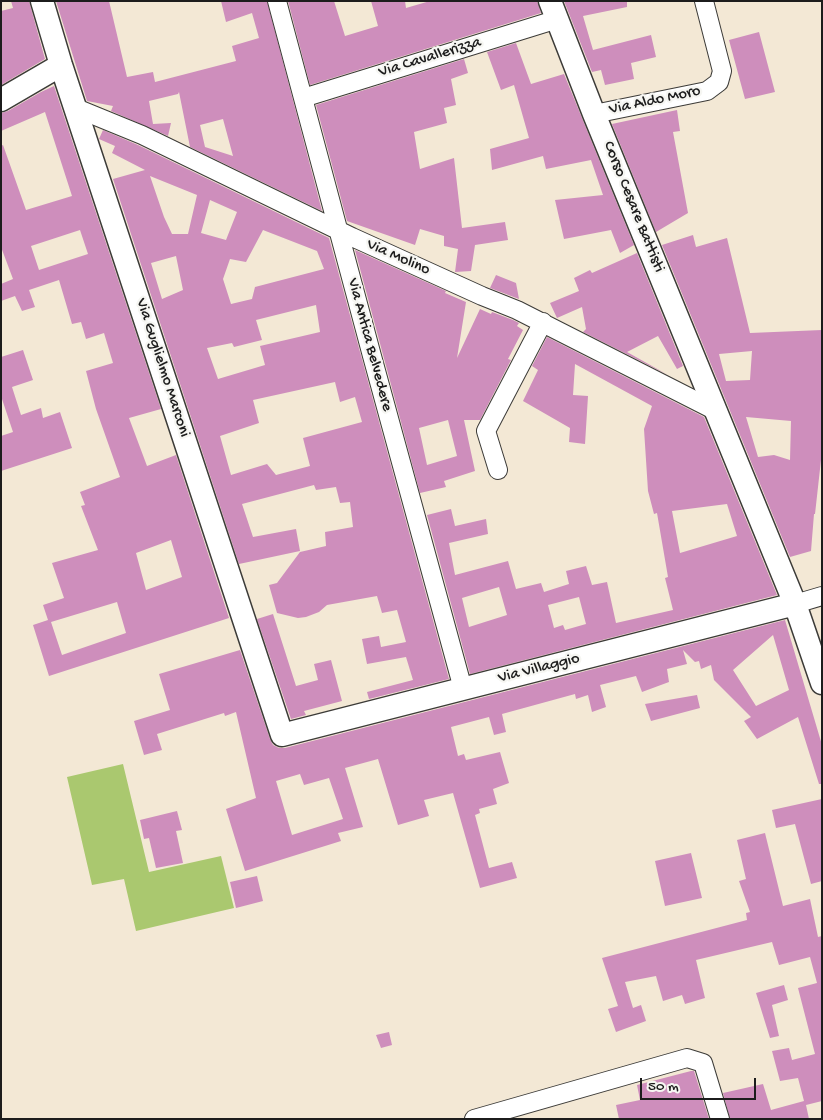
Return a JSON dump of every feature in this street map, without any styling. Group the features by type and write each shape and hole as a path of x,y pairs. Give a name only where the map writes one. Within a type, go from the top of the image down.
{"street":[{"name":"Via Guglielmo Marconi","path":"42,1 61,65 282,735"},
{"name":"Via Antica Belvedere","path":"277,1 463,689"},
{"name":"Via Aldo Moro","path":"594,114 708,91 719,82 722,71 704,1"},
{"name":"Via Cavallerizza","path":"303,98 554,10"},
{"name":"Corso Cesare Battisti","path":"554,10 594,114 796,604 822,683"},
{"path":"1,100 61,65"},
{"name":"Via Molino","path":"76,108 142,135 339,230 543,322 718,412"},
{"path":"498,470 486,432 543,322"},
{"path":"796,604 822,596"},
{"name":"Via Villaggio","path":"282,735 796,604"},
{"path":"474,1119 686,1058 703,1063 720,1119"}],"green space":[{"path":"123,764 149,872 221,856 234,908 136,931 124,879 92,885 67,777"}],"building":[{"path":"11,1 29,1 45,59 1,85 1,11 13,8"},
{"path":"56,1 109,1 127,77 153,72 155,82 236,61 232,46 259,38 252,13 226,22 221,1 267,1 322,211 190,147 179,92 178,94 149,101 153,124 171,123 168,136 111,111 113,106 87,101","holes":["223,119 233,156 205,147 200,125"]},
{"path":"288,1 334,1 345,36 378,26 371,1 405,1 406,8 430,1 537,1 541,13 310,85"},
{"path":"564,1 627,1 627,7 583,16 593,50 651,35 656,57 631,63 634,79 605,85 601,70 592,72"},
{"path":"759,32 775,92 745,99 729,40"},
{"path":"516,43 531,84 564,74 634,245 620,253 611,230 564,239 555,200 603,195 591,160 546,169 543,156 492,170 490,149 529,138 514,85 501,90 487,52"},
{"path":"464,59 468,73 451,79 456,105 444,108 447,123 414,132 420,169 454,158 462,228 505,222 508,240 475,245 471,271 455,272 458,249 444,246 444,236 420,229 415,245 347,221 316,105"},
{"path":"54,86 161,409 129,418 147,466 176,455 229,618 49,676 33,625 48,620 43,605 64,598 52,563 98,550 81,506 85,505 80,492 120,477 96,409 86,371 113,363 104,333 86,339 81,322 72,324 59,280 29,290 35,307 22,311 15,296 1,301 1,284 13,279 1,247 1,146 3,145 26,210 72,196 45,112 1,131 1,113","holes":["80,230 88,254 39,270 31,246","171,540 182,577 146,590 136,553","117,602 126,633 62,655 51,622"]},
{"path":"677,110 680,131 673,132 688,213 656,232 612,124"},
{"path":"103,130 138,145 329,238 449,679 369,699 367,692 413,680 406,657 367,664 362,639 379,636 381,647 406,642 397,610 382,613 377,596 327,605 319,612 306,617 298,618 277,613 269,585 277,583 300,552 326,546 325,532 353,527 350,502 340,503 336,487 316,490 314,485 242,504 253,537 296,529 300,551 239,564 113,179 145,170 112,153 115,146 99,139","holes":["150,176 197,195 188,234 172,234","210,200 237,212 226,240 201,233","263,230 317,251 324,269 255,287 252,299 231,304 223,279 230,259 246,262","176,256 183,290 162,299 151,263","316,305 320,332 260,346 265,365 218,379 207,348 232,343 234,347 262,340 256,320","335,382 340,402 355,397 362,422 303,438 310,466 276,475 267,464 231,475 220,436 259,423 253,400"]},
{"path":"693,235 696,247 727,238 750,333 822,330 822,451 811,551 790,557 662,245","holes":["752,351 750,380 726,381 719,354","746,417 791,421 790,460 774,455 758,457"]},
{"path":"355,250 466,302 457,358 480,309 513,320 519,323 517,326 523,330 508,359 511,360 480,420 464,420 475,471 444,481 446,487 420,493","holes":["448,420 457,456 427,465 419,428"]},
{"path":"637,253 683,366 677,369 658,336 627,352 668,375 583,332 586,329 582,307 557,318 550,303 579,291 574,278 590,270 592,273"},
{"path":"496,275 516,283 519,299 490,288"},
{"path":"547,337 704,417 777,595 470,674 427,515 451,509 455,526 486,519 488,534 449,543 455,575 508,561 516,589 541,583 544,592 569,584 566,571 586,566 592,585 607,582 616,623 673,610 665,578 668,577 657,513 654,514 648,491 644,429 652,406 575,364 573,395 588,396 585,444 569,442 570,428 523,401 538,370 532,366","holes":["727,504 737,536 680,553 672,511","499,587 507,615 469,627 462,598","579,597 586,624 565,630 563,625 554,628 548,605"]},
{"path":"23,350 33,380 12,387 21,415 41,408 43,418 60,412 72,448 1,471 1,436 13,432 1,396 1,357"},
{"path":"273,614 296,686 318,680 314,664 331,660 342,701 304,711 306,715 291,719 257,619"},
{"path":"785,620 822,745 822,784 819,784 798,717 757,739 744,721 751,717 714,680 711,665 701,669 699,661 695,662 683,650 687,664 667,669 669,682 642,692 636,676 600,685 606,707 592,712 588,695 576,699 575,694 502,714 506,732 494,735 489,717 451,727 458,756 464,754 466,760 500,752 509,783 493,789 497,804 479,809 480,813 475,815 489,868 512,862 517,878 480,888 453,793 424,800 429,816 398,825 378,759 345,768 363,827 338,833 341,841 245,871 226,809 256,798 236,712 225,716 224,713 157,734 162,750 144,755 134,721 170,710 159,674 240,650 270,739 273,745 285,748","holes":["773,635 789,690 756,706 733,670","300,774 304,785 329,778 343,819 292,835 276,781"]},
{"path":"697,695 700,708 651,721 645,704"},
{"path":"822,799 822,881 811,884 795,824 776,828 772,810"},
{"path":"177,811 182,830 176,831 183,863 156,868 149,838 144,839 140,820"},
{"path":"765,833 783,906 810,899 818,937 822,936 822,1101 806,1105 809,1119 730,1119 723,1093 763,1084 771,1110 804,1101 798,1078 780,1081 772,1051 789,1048 792,1060 815,1054 798,988 817,983 810,957 779,965 772,942 696,960 705,998 685,1004 682,995 663,1001 656,976 625,982 633,1008 641,1005 646,1021 616,1032 608,1009 618,1006 602,958 747,920 746,913 750,912 739,881 746,879 737,840"},
{"path":"691,853 702,898 665,906 655,861"},
{"path":"257,876 263,901 236,908 230,882"},
{"path":"784,985 788,1000 772,1005 779,1036 770,1038 756,993"},
{"path":"389,1032 392,1045 381,1048 376,1035"},
{"path":"694,1071 709,1119 619,1119 616,1105 640,1100 637,1085"}]}
